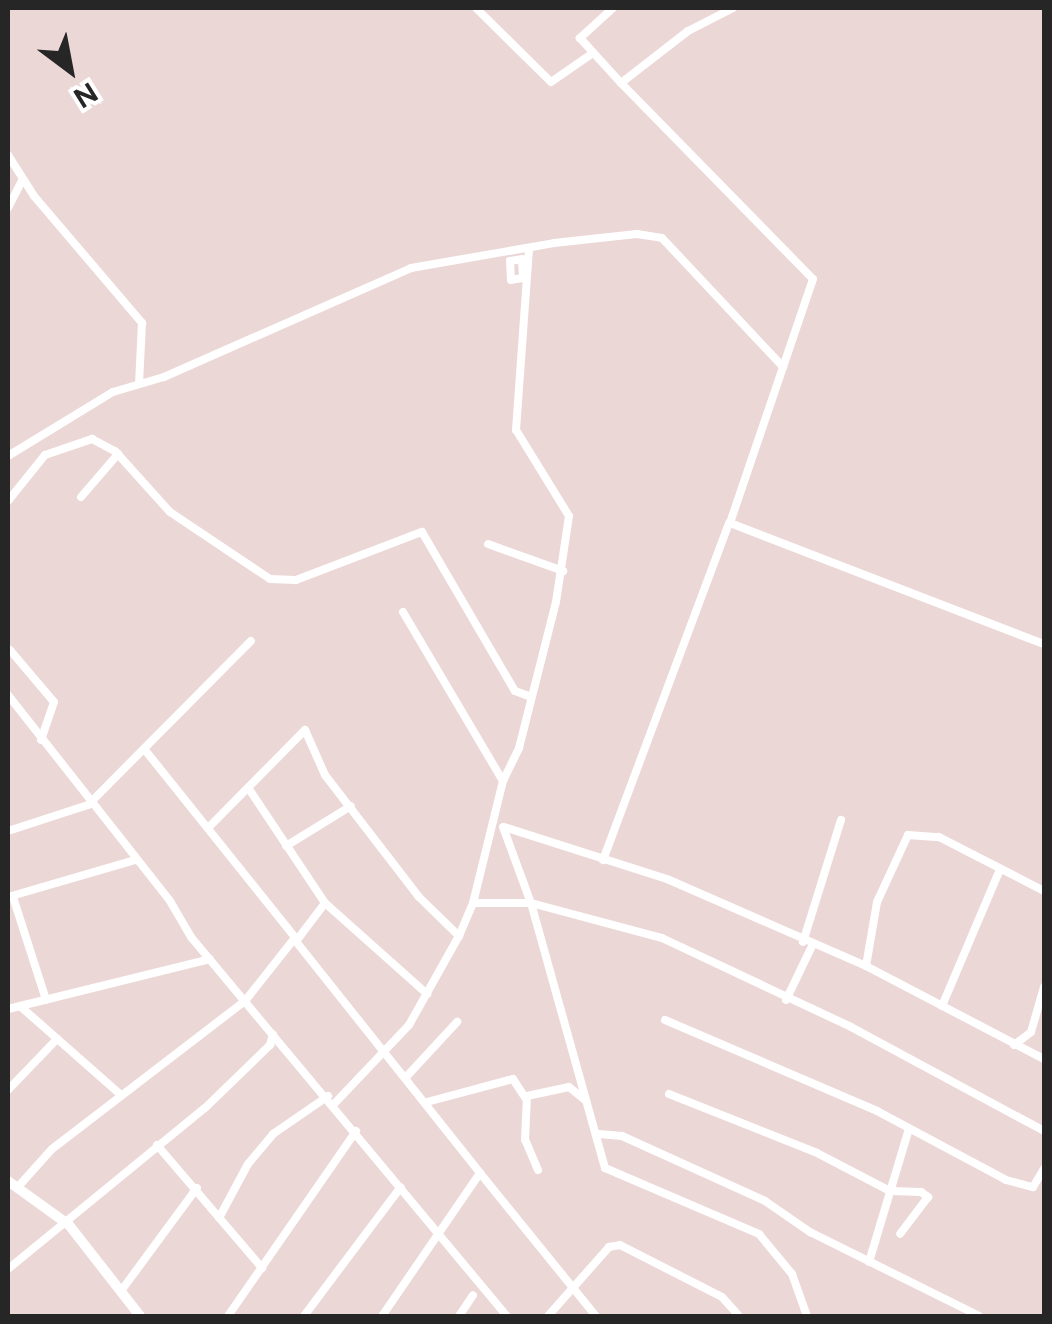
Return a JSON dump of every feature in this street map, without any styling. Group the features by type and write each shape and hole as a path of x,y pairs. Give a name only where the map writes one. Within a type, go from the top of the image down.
{"street":[{"path":"476,8 550,82 590,55"},
{"path":"603,860 730,519 814,278 581,43 582,31 613,8"},
{"path":"621,83 688,31 733,8"},
{"path":"8,155 22,181 142,323 139,384"},
{"path":"8,208 22,181"},
{"path":"8,456 74,411 411,268 637,234 662,238 783,367"},
{"path":"219,1218 248,1164 273,1134 331,1100 388,1052 459,936 500,824 502,781 519,748 563,571 569,516 516,430 530,248"},
{"path":"8,502 45,456 76,441 102,441 170,512 270,579 296,580 422,532 515,690 529,696"},
{"path":"81,496 118,454"},
{"path":"730,519 738,529 1044,644"},
{"path":"488,544 563,571"},
{"path":"403,612 502,781"},
{"path":"8,831 88,805 251,642"},
{"path":"10,650 54,702 42,740"},
{"path":"8,695 88,805 210,959 507,1316"},
{"path":"208,828 305,730 325,775 418,898 459,936"},
{"path":"145,750 596,1316"},
{"path":"249,788 325,903 427,994"},
{"path":"286,846 351,806"},
{"path":"786,1000 808,944 841,820"},
{"path":"500,824 667,879 808,944 866,966 1044,1059"},
{"path":"500,824 531,903 609,1172 758,1234 792,1274 807,1316"},
{"path":"866,966 877,902 908,835 939,837 999,872 1044,891"},
{"path":"46,1000 10,897 135,860"},
{"path":"942,1006 999,872"},
{"path":"140,1316 69,1225 12,1184 245,1001 288,942 298,940 325,903"},
{"path":"473,903 531,903 662,938 880,1042 915,1067 1044,1132"},
{"path":"8,1009 210,959"},
{"path":"1014,1045 1031,1032 1044,988"},
{"path":"20,1006 121,1095"},
{"path":"665,1020 852,1100 908,1132 1030,1188 1044,1169"},
{"path":"407,1076 457,1022"},
{"path":"270,1045 273,1034"},
{"path":"8,1090 57,1039"},
{"path":"8,1269 69,1225 270,1045 282,1043"},
{"path":"427,1102 513,1079 526,1098 526,1140 538,1170"},
{"path":"526,1098 570,1086 592,1108"},
{"path":"669,1094 817,1153 890,1191 928,1197 900,1234"},
{"path":"228,1316 356,1131"},
{"path":"869,1262 908,1132"},
{"path":"599,1134 622,1136 765,1201 869,1262 980,1316"},
{"path":"157,1145 262,1268"},
{"path":"382,1316 480,1172"},
{"path":"121,1291 197,1188"},
{"path":"304,1316 401,1188"},
{"path":"548,1316 609,1247 620,1244 722,1297 738,1316"},
{"path":"459,1316 473,1295"}]}
